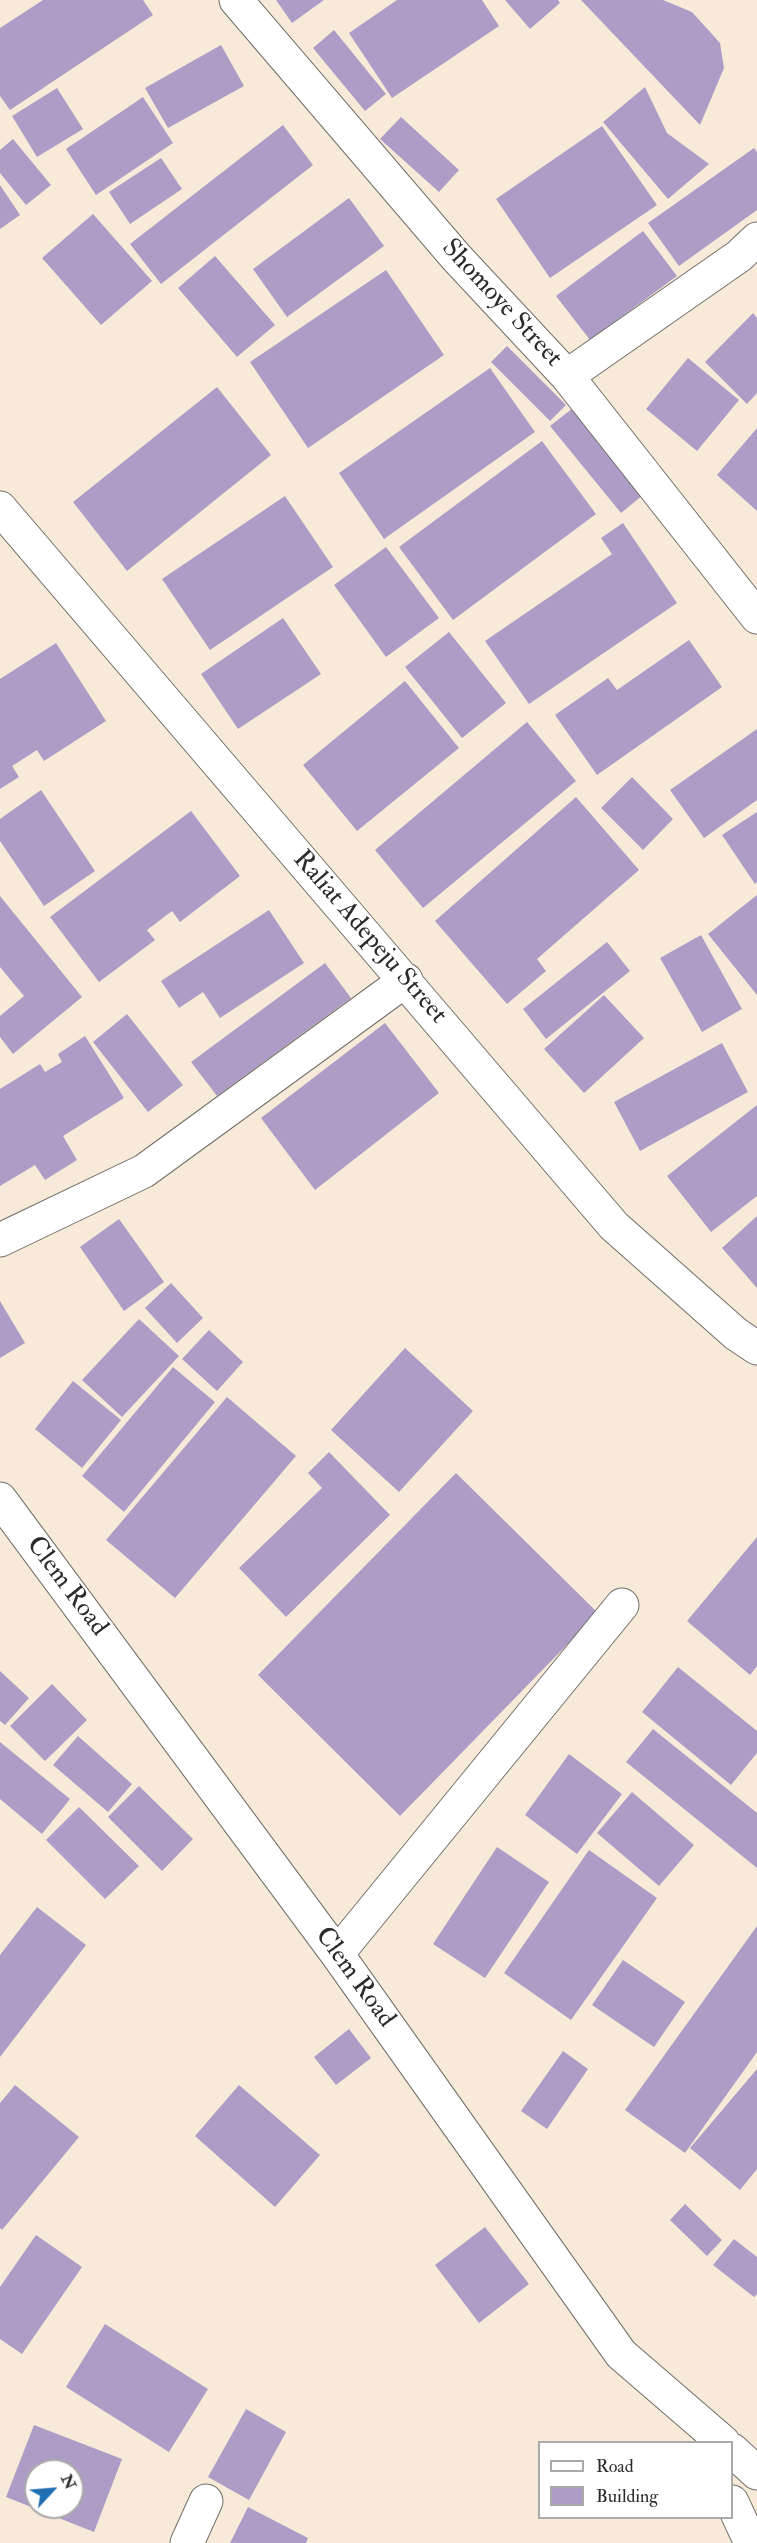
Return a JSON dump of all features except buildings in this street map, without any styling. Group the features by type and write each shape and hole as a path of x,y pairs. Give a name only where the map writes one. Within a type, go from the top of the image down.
{"street":[{"name":"Shomoye Street","path":"236,0 456,257 567,376 757,617"},
{"path":"567,376 739,256 757,239"},
{"name":"Raliat Adepeju Street","path":"0,508 614,1226 736,1334 757,1348"},
{"path":"0,1240 144,1171 406,980"},
{"name":"Clem Road","path":"0,1499 337,1954 621,2354 722,2441"},
{"path":"337,1954 622,1605"},
{"path":"688,2412 702,2441"},
{"path":"733,2451 757,2473"},
{"path":"187,2543 206,2501"},
{"path":"733,2504 751,2543"}]}
